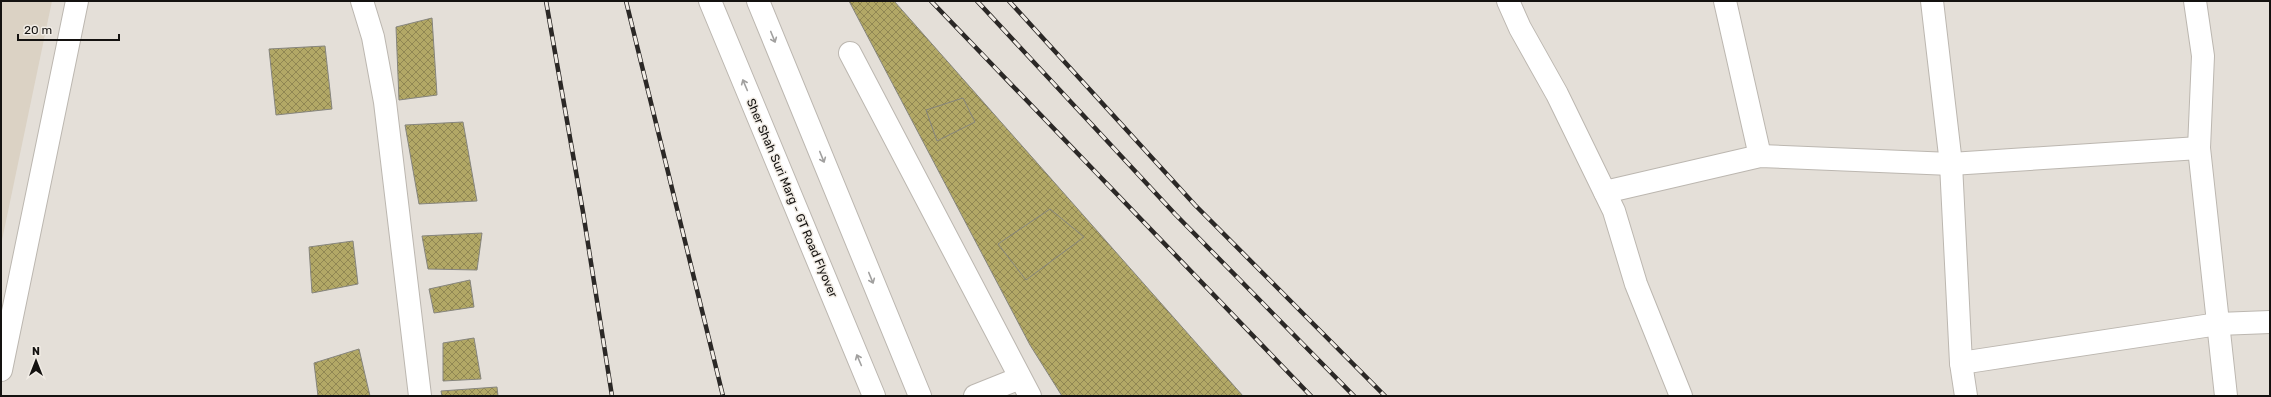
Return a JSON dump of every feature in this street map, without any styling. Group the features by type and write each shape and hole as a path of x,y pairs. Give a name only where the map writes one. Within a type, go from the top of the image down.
{"street":[{"path":"1,370 77,1"},
{"path":"362,1 373,37 385,102 420,396"},
{"name":"Sher Shah Suri Marg - GT Road Flyover","path":"710,1 874,396"},
{"path":"758,1 920,396"},
{"path":"1508,1 1520,28 1561,101 1614,211 1636,284 1681,396"},
{"path":"1725,1 1760,156"},
{"path":"1932,1 1951,164 1961,363 1966,396"},
{"path":"2195,1 2203,56 2199,148 2226,396"},
{"path":"850,53 1025,387 975,396"},
{"path":"1605,192 1760,156 1951,164 2199,148"},
{"path":"1961,363 2218,324 2270,322"}],"shaded area":[{"path":"1,1 52,1 1,245"}],"building":[{"path":"849,1 894,1 1243,396 1062,396 1030,345"},
{"path":"432,18 437,95 399,100 396,27"},
{"path":"325,46 332,109 276,115 269,49"},
{"path":"963,98 975,122 937,141 926,110"},
{"path":"463,122 477,201 419,204 405,125"},
{"path":"1050,209 1084,237 1026,280 998,244"},
{"path":"482,233 477,270 428,269 422,236"},
{"path":"353,241 358,284 312,293 309,247"},
{"path":"470,280 474,307 434,313 429,289"},
{"path":"474,338 481,379 443,381 443,343"},
{"path":"359,349 370,396 318,396 314,363"},
{"path":"497,387 498,396 442,396 441,391"}],"railway":[{"path":"546,1 583,212 612,396"},
{"path":"626,1 723,396"},
{"path":"931,1 1311,396"},
{"path":"977,1 1175,214 1354,396"},
{"path":"1009,1 1195,205 1385,396"}]}
